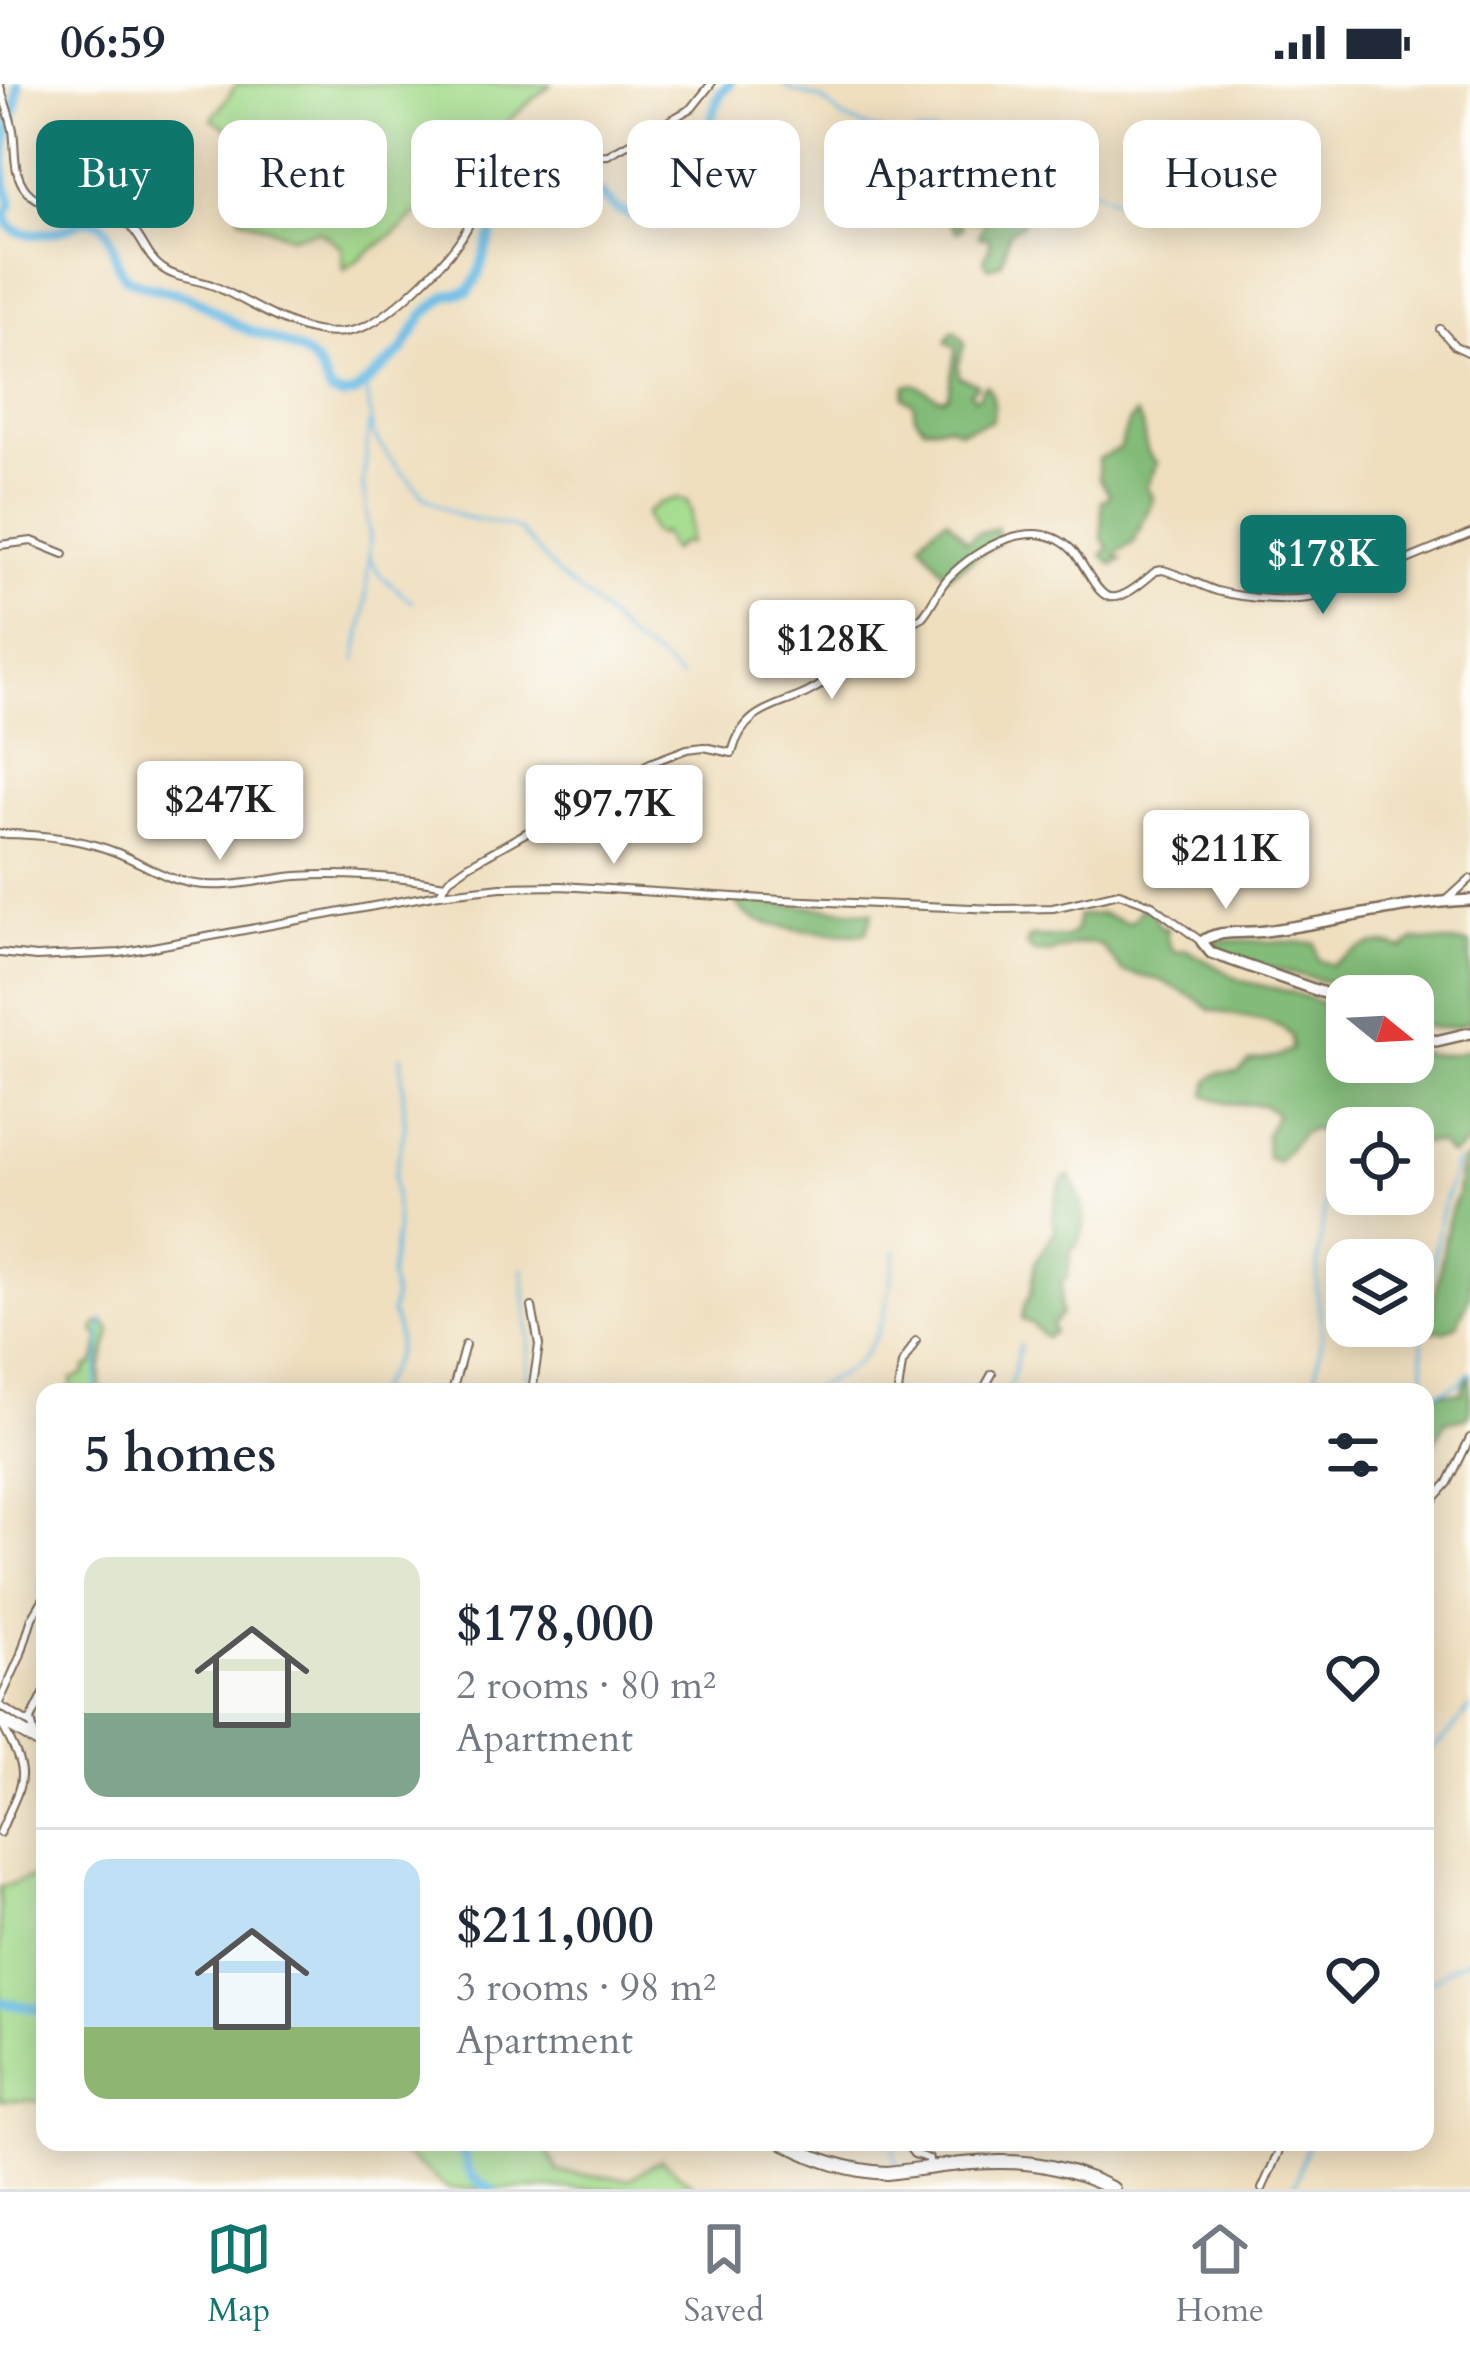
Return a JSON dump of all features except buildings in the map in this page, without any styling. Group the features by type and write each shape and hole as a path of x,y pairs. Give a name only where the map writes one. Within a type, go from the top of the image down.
{"highway":[{"path":"0,1720 36,1741"},
{"path":"801,2151 887,2174 1010,2161 1046,2164 1113,2189"}],"main road":[{"path":"1326,993 1232,961 1211,952 1202,942 1212,935 1470,900"},
{"path":"1434,1040 1470,1033"}],"street":[{"path":"0,87 13,126 16,165 25,189 36,200 116,216 140,235 156,263 172,274 217,287 280,319 318,331 350,333 402,302 454,246 503,165 608,155 692,108 711,84"},
{"path":"1440,329 1455,346 1470,353"},
{"path":"439,894 469,865 650,763 687,749 732,753 738,734 752,716 820,685 832,674 841,660 845,634 852,627 868,621 922,617 946,579 989,547 1021,534 1045,534 1064,543 1100,591 1110,597 1120,596 1163,570 1235,595 1300,599 1324,594 1470,534"},
{"path":"0,545 32,542 64,554"},
{"path":"0,835 30,834 101,846 163,875 206,885 313,875 445,884"},
{"path":"1445,902 1470,879"},
{"path":"0,953 36,957 120,952 439,894 562,886 995,909 1054,908 1119,892 1152,905 1202,942"},
{"path":"532,1307 539,1346 533,1383"},
{"path":"899,1383 902,1364 916,1341"},
{"path":"454,1383 465,1345"},
{"path":"987,1383 992,1374"},
{"path":"1434,1501 1445,1489 1470,1438"},
{"path":"32,1725 0,1703 36,1611"},
{"path":"36,1709 32,1725 36,1734"},
{"path":"0,1720 23,1771 0,1833"},
{"path":"911,2151 929,2159 929,2168"},
{"path":"1262,2189 1278,2151"}],"green space":[{"path":"237,84 551,84 509,120 411,120 411,218 344,270 342,247 320,231 290,236 269,228 387,228 387,120 218,123 212,119"},
{"path":"983,228 1016,228 1009,233 1001,263 989,268 984,260 989,241 979,233"},
{"path":"952,331 965,343 959,377 976,383 970,391 975,398 987,385 994,402 991,421 959,431 948,425 924,427 913,403 903,397 906,385 911,384 938,397 948,395 956,347 946,342"},
{"path":"1136,414 1148,452 1157,463 1146,488 1153,496 1133,543 1118,552 1116,557 1122,559 1113,565 1102,555 1109,548 1102,538 1102,500 1109,493 1099,479 1098,459 1119,449"},
{"path":"677,498 687,501 691,512 689,543 671,551 662,533 651,531 646,513"},
{"path":"947,518 967,541 997,528 999,542 947,576 921,542"},
{"path":"734,900 873,912 866,933 823,932 757,920"},
{"path":"1142,907 1151,911 1161,928 1167,928 1172,950 1185,949 1242,981 1326,1004 1326,1083 1434,1083 1434,1054 1470,1048 1470,1142 1451,1155 1434,1143 1434,1107 1326,1107 1326,1138 1314,1128 1302,1133 1278,1162 1267,1158 1266,1135 1276,1114 1264,1105 1225,1103 1206,1095 1209,1080 1219,1073 1238,1072 1250,1061 1292,1049 1291,1036 1283,1028 1210,1010 1160,980 1123,972 1101,946 1078,944 1034,953 1027,946 1033,937 1065,938 1075,932 1078,916 1102,914 1128,923"},
{"path":"1217,940 1315,943 1318,960 1332,965 1374,944 1403,949 1414,940 1470,944 1470,1022 1434,1027 1434,975 1326,975 1326,982 1251,963 1213,947"},
{"path":"1470,1156 1470,1295 1457,1325 1434,1330 1434,1302 1462,1162"},
{"path":"1070,1177 1082,1205 1084,1225 1071,1251 1067,1279 1061,1282 1061,1314 1052,1325 1054,1332 1046,1338 1022,1320 1024,1306 1036,1261 1056,1229 1059,1190 1064,1178"},
{"path":"98,1323 105,1323 111,1331 100,1368 101,1383 71,1383 95,1360 100,1339 94,1331"},
{"path":"1470,1375 1470,1414 1445,1422 1434,1444 1434,1397 1439,1392 1462,1393"},
{"path":"36,1876 36,2101 0,2100 0,1887"},
{"path":"388,2151 548,2151 558,2172 630,2179 661,2159 698,2189 448,2189 405,2155"}],"waterway":[{"path":"18,84 4,156 10,226 41,234 83,221 99,223 110,236 127,278 188,297 237,325 295,349 315,363 330,392 342,396 354,394 402,351 424,314 448,295 469,291 493,230 509,211 532,198 587,188 618,210 636,217 654,215 692,177 720,94 729,84"},
{"path":"783,84 818,98 841,117 868,128 900,136 934,133 976,151 1024,153 1121,203"},
{"path":"363,386 373,434 425,497 460,516 520,531 562,579 681,679"},
{"path":"356,660 370,540 363,486 369,424"},
{"path":"370,558 380,575 412,602"},
{"path":"380,1383 392,1364 398,1334 391,1313 390,1277 397,1227 394,1178 405,1127 401,1056"},
{"path":"1424,1383 1422,1330 1441,1213 1457,1160"},
{"path":"1314,1383 1322,1335 1317,1289 1326,1193"},
{"path":"823,1383 848,1370 870,1346 883,1316 896,1250"},
{"path":"523,1269 529,1342 527,1383"},
{"path":"96,1383 103,1321"},
{"path":"1011,1383 1020,1345"},
{"path":"1434,1394 1461,1382 1470,1372"},
{"path":"1434,1747 1470,1707"},
{"path":"1434,1979 1470,1958"},
{"path":"0,2002 36,2008"},
{"path":"462,2151 473,2177 491,2189"},
{"path":"894,2151 897,2170"},
{"path":"1293,2189 1305,2151"}]}
